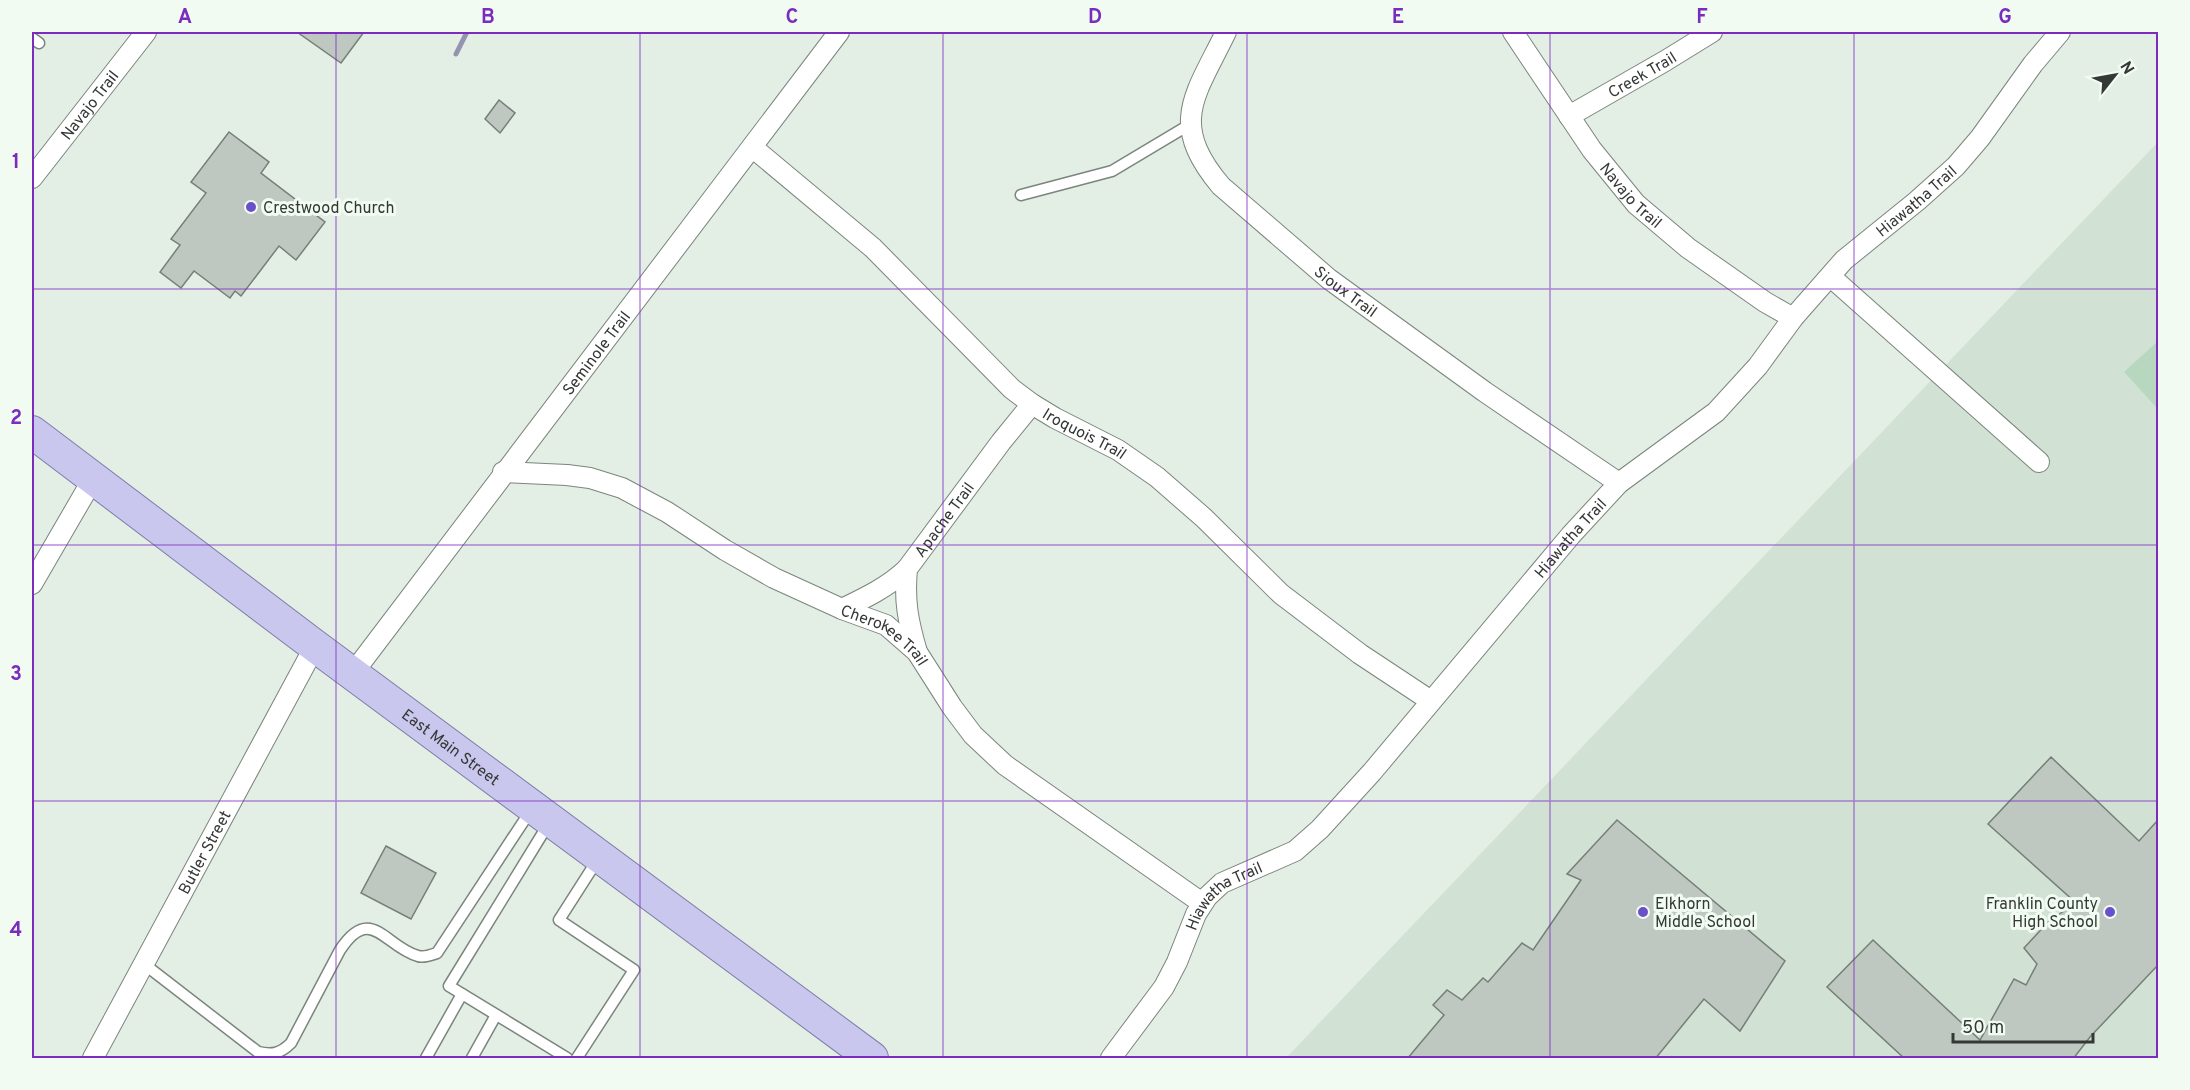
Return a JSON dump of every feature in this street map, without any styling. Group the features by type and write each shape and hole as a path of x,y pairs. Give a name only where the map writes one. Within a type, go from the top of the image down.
{"main road":[{"name":"East Main Street","path":"32,432 315,646 872,1059"}],"street":[{"name":"Navajo Trail","path":"32,178 146,32"},
{"name":"Seminole Trail","path":"353,673 503,472 839,32"},
{"name":"Sioux Trail","path":"1226,32 1194,97 1189,125 1196,150 1221,186 1329,279 1485,392 1619,483"},
{"name":"Navajo Trail","path":"1513,32 1606,169 1652,219 1688,248 1765,302 1793,318"},
{"name":"Creek Trail","path":"1569,116 1712,32"},
{"name":"Hiawatha Trail","path":"1111,1059 1164,987 1202,903 1222,883 1285,857 1303,845 1372,772 1571,535 1619,483 1716,411 1758,366 1793,318 1844,260 1956,166 2060,32"},
{"name":"Iroquois Trail","path":"752,147 873,248 989,367 1032,404 1069,426 1118,450 1157,477 1204,518 1281,594 1360,654 1431,701"},
{"path":"1831,277 2039,462"},
{"name":"Apache Trail","path":"917,652 909,625 904,593 907,569 1032,404"},
{"name":"Cherokee Trail","path":"503,472 590,478 622,488 667,512 725,550 774,578 842,609 886,625 917,652 966,726 1005,765 1202,903"},
{"path":"32,584 93,479"},
{"path":"842,609 896,579 907,569"},
{"name":"Butler Street","path":"93,1059 315,646"}],"lane":[{"path":"1021,195 1112,171 1189,125"},
{"path":"144,964 258,1053 272,1055 291,1043 348,937 357,930 368,928 418,956 426,957 437,953 542,813"},
{"path":"542,813 449,986 567,1059"},
{"path":"577,1059 634,970 559,920 600,856"},
{"path":"426,1059 462,994"},
{"path":"472,1059 496,1015"}],"shaded area":[{"path":"2158,142 2158,1058 1286,1058"}],"green space":[{"path":"2158,341 2158,409 2124,372"}],"building":[{"path":"297,32 364,32 341,63"},
{"path":"499,100 515,113 500,133 485,119"},
{"name":"Crestwood Church","path":"229,132 269,162 261,173 325,222 296,260 279,246 241,296 235,291 230,298 194,271 181,288 160,272 180,245 171,239 206,193 191,182"},
{"name":"Franklin County High School","path":"2051,757 2139,841 2158,820 2158,965 2090,1037 2073,1059 1905,1059 1827,987 1873,940 1980,1040 2014,979 2026,985 2037,964 2024,948 2049,921 2076,903 1988,824"},
{"name":"Elkhorn Middle School","path":"1617,820 1785,961 1740,1031 1704,999 1655,1059 1407,1059 1444,1015 1433,1005 1447,990 1462,1000 1483,978 1488,982 1522,943 1533,950 1581,880 1567,874"},
{"path":"386,846 436,873 411,919 361,893"}],"waterway":[{"path":"456,54 467,32"}],"place":[{"name":"Crestwood Church","path":"251,207"},
{"name":"Elkhorn Middle School","path":"1643,912"},
{"name":"Franklin County High School","path":"2110,912"}]}
